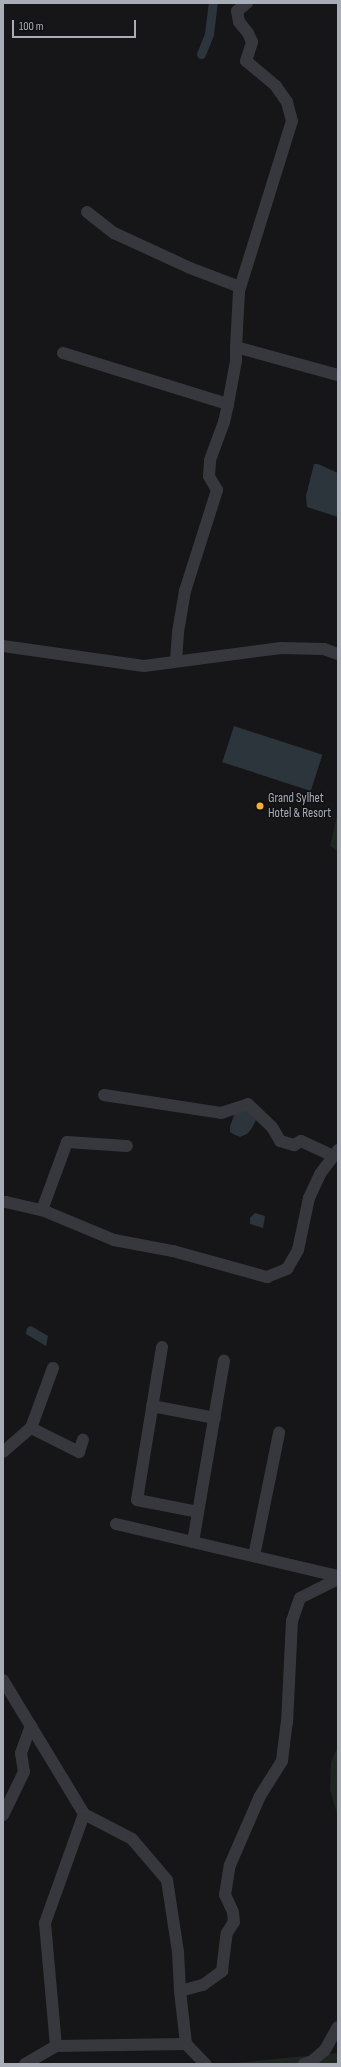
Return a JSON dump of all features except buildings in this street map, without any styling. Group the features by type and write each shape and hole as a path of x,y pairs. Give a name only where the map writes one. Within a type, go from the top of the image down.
{"street":[{"path":"176,662 178,632 185,591 217,490 209,476 210,460 224,422 236,361 237,307 240,287 292,121 288,102 276,86 246,61 252,42 248,33 239,22 236,10 247,3"},
{"path":"87,212 114,233 190,268 240,287"},
{"path":"236,347 338,375"},
{"path":"63,353 228,404"},
{"path":"3,646 144,666 281,648 324,650 338,654"},
{"path":"3,1202 42,1210 114,1240 173,1251 267,1277 287,1269 298,1250 309,1198 320,1174 336,1153 301,1141 294,1146 280,1141 272,1126 248,1104 221,1113 104,1095"},
{"path":"42,1210 66,1142 126,1146"},
{"path":"162,1347 137,1500 198,1512"},
{"path":"193,1542 224,1361"},
{"path":"3,1452 31,1428 53,1368"},
{"path":"152,1406 215,1418"},
{"path":"31,1428 80,1452 83,1440"},
{"path":"254,1556 279,1433"},
{"path":"116,1524 254,1556 338,1578"},
{"path":"180,1991 204,1985 222,1971 227,1933 234,1922 233,1912 225,1895 230,1865 260,1796 282,1761 287,1724 292,1621 300,1598 338,1578"},
{"path":"3,1680 84,1814 132,1839 167,1880 178,1952 180,1991 186,2044 206,2064"},
{"path":"3,1815 24,1772 21,1753 31,1726"},
{"path":"56,2046 45,1923 84,1814"},
{"path":"304,2064 311,2062 325,2050 338,2026"},
{"path":"25,2064 56,2046 186,2044"}],"shaded area":[{"path":"314,464 318,464 338,473 338,517 307,507 306,496"},
{"path":"234,726 322,755 311,791 222,762"},
{"path":"338,811 338,851 330,846"},
{"path":"248,1108 256,1113 256,1120 247,1134 240,1137 230,1132 230,1126 235,1113"},
{"path":"255,1213 265,1216 263,1228 250,1224 250,1218"},
{"path":"31,1326 48,1336 46,1346 26,1334 27,1328"},
{"path":"338,1746 338,1817 330,1790 331,1762"},
{"path":"338,2053 338,2064 224,2064"}],"waterway":[{"path":"201,54 209,34 213,3"}],"place":[{"name":"Grand Sylhet Hotel & Resort","path":"260,806"}]}
